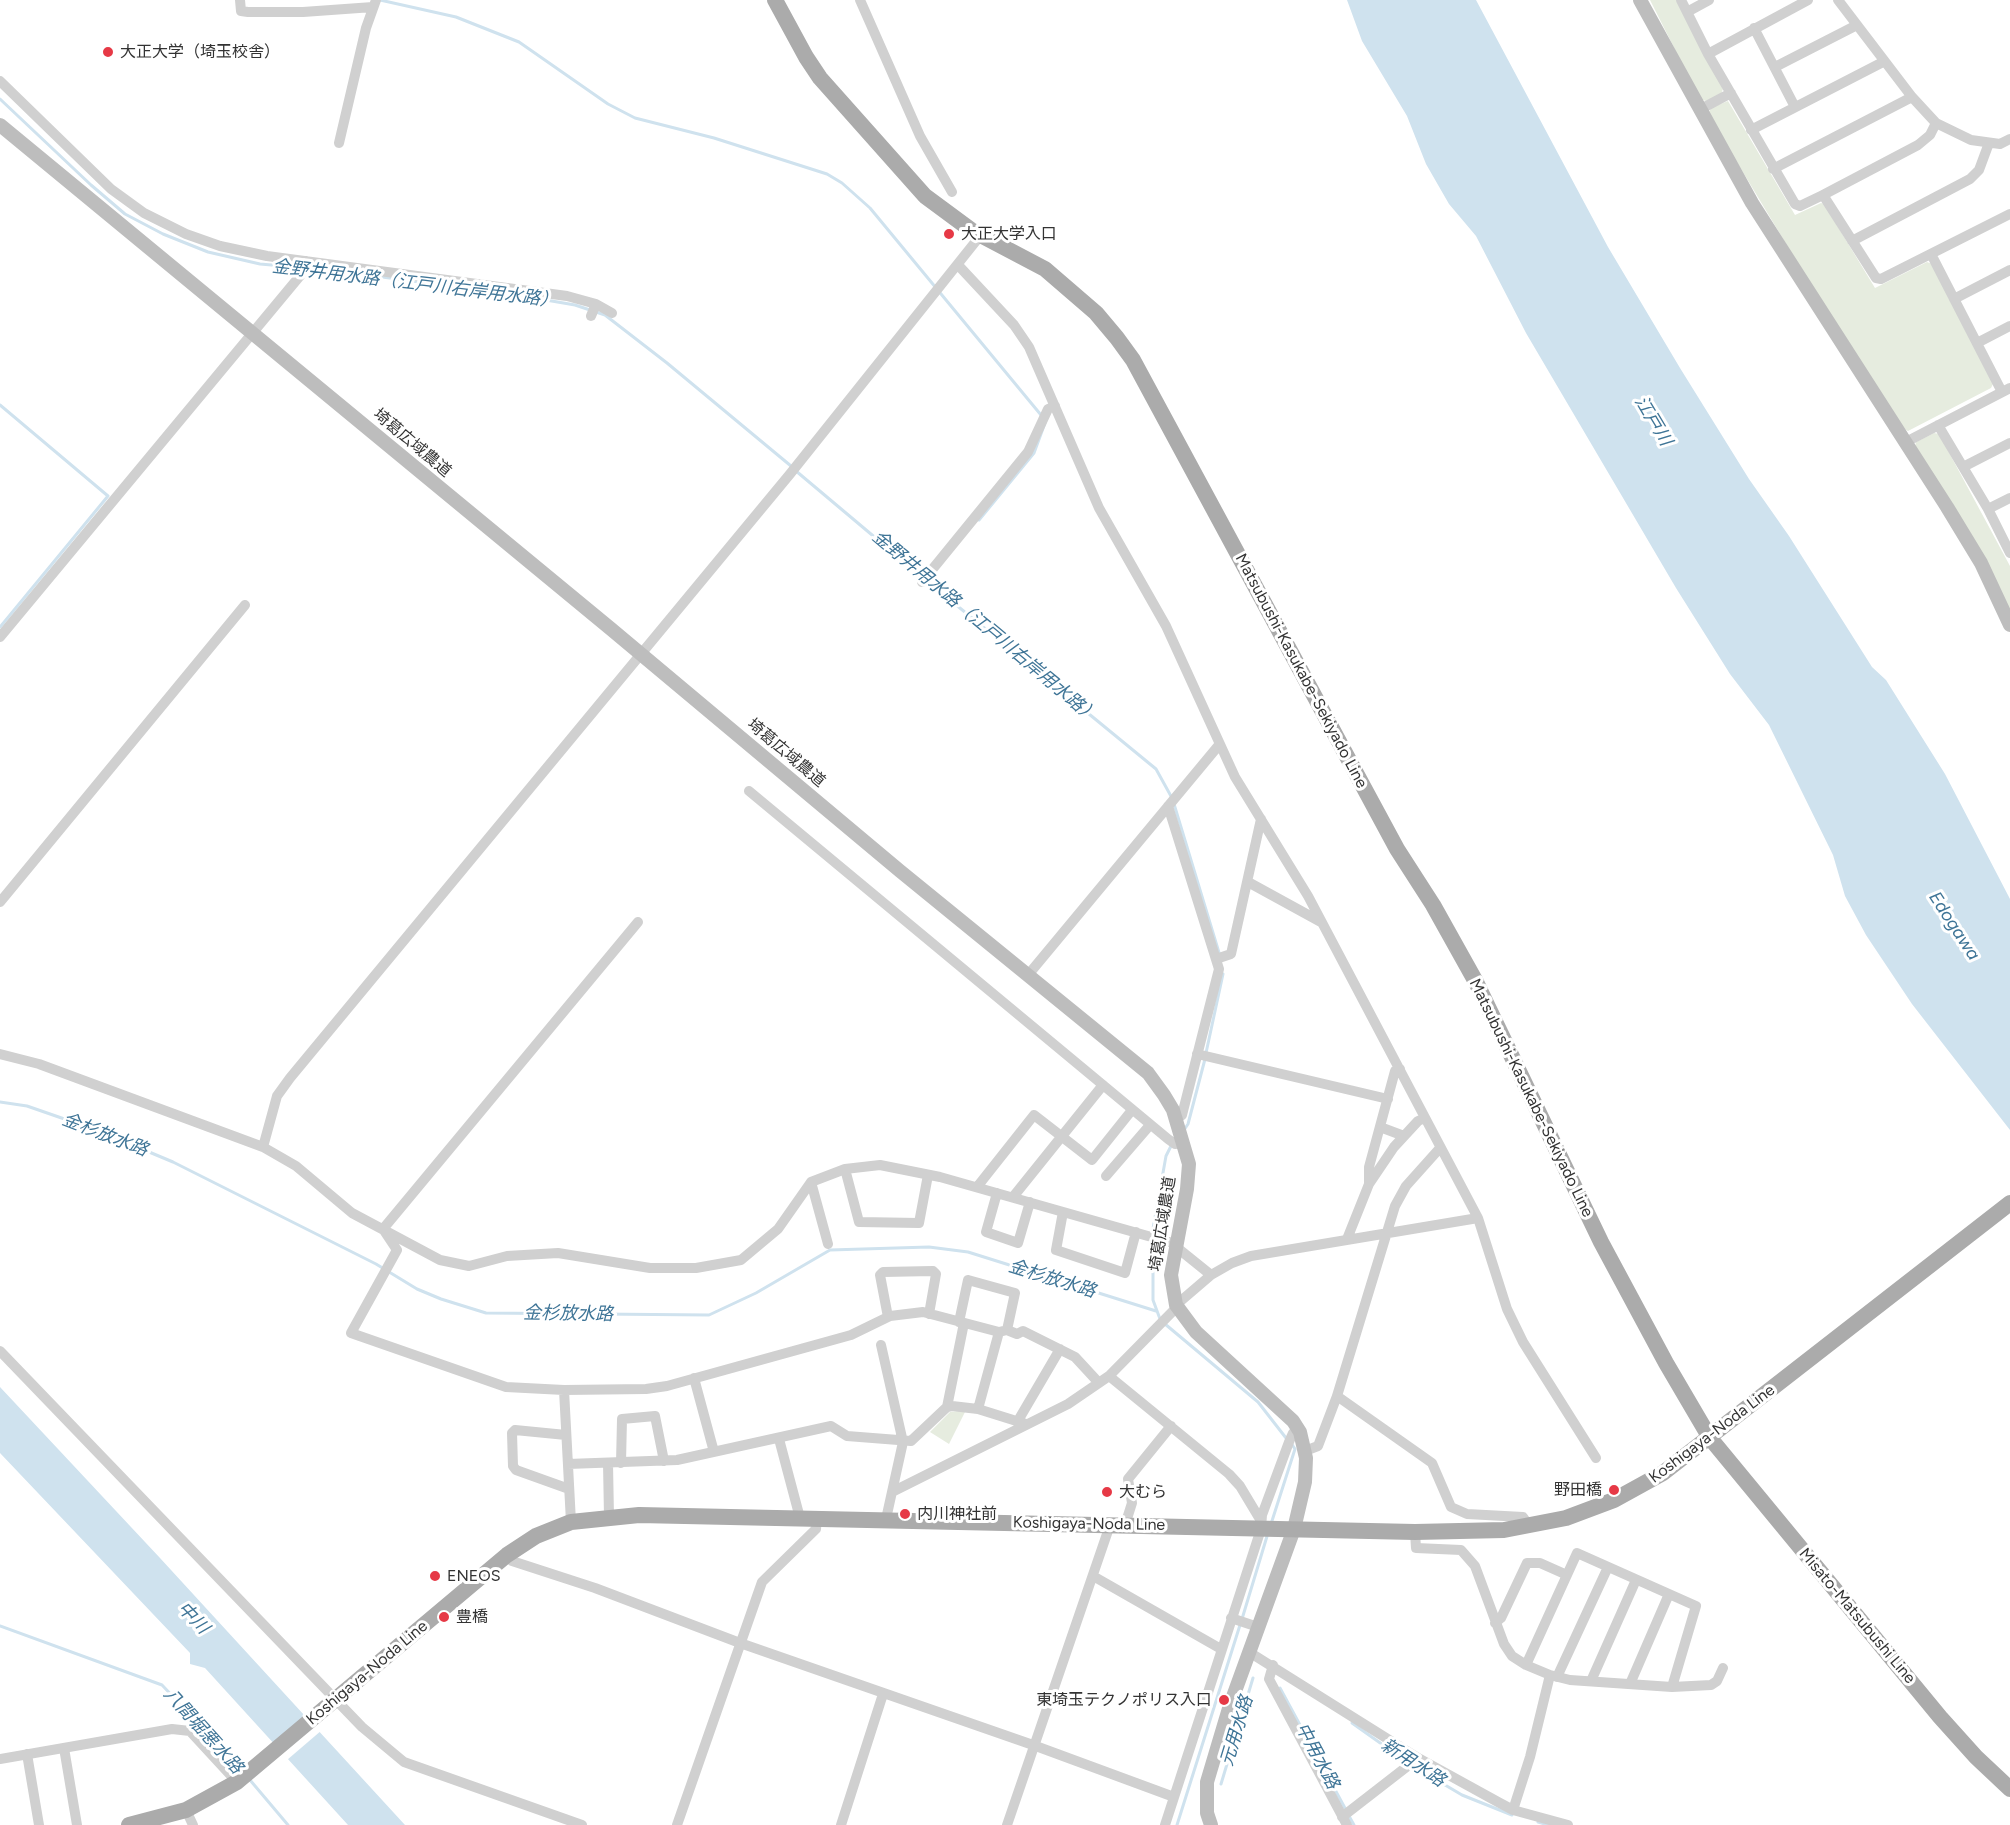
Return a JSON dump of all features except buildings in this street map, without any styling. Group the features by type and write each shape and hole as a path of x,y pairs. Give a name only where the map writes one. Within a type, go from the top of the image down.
{"main road":[{"name":"Matsubushi-Kasukabe-Sekiyado Line","path":"775,0 820,78 925,196 980,236 1044,269 1071,290 1096,313 1132,360 1397,849 1433,905 1476,982 1601,1242 1666,1364 1715,1433"},
{"name":"Koshigaya-Noda Line","path":"129,1825 190,1817 240,1780 507,1555 536,1536 571,1522 609,1516 817,1518 1118,1525 1261,1525 1294,1529 1414,1532 1504,1530 1530,1527 1586,1512 1622,1496 1663,1473 2010,1203"},
{"name":"Misato-Matsubushi Line","path":"1715,1433 1940,1717 1976,1757 2010,1789"}],"street":[{"path":"240,0 241,11 248,12 303,12 375,3 339,143"},
{"path":"860,0 920,136 952,192"},
{"path":"1640,0 1770,233 1981,563 2010,625"},
{"path":"1681,0 1708,54 1795,204 1800,206 1823,195 1918,145 1930,135 1936,123"},
{"path":"1687,12 1709,0"},
{"path":"1708,54 1808,0"},
{"path":"1838,0 1883,62 1936,123 1971,140 2000,144 2010,139"},
{"path":"1775,67 1857,25"},
{"path":"1754,28 1795,107"},
{"path":"1751,130 1883,62"},
{"path":"0,81 111,189 144,213 174,229 220,246 305,266 567,296 596,304 612,313"},
{"path":"1700,110 1731,93"},
{"path":"1773,169 1912,98"},
{"name":"埼葛広域農道","path":"0,124 1148,1073 1164,1095 1176,1119 1176,1142 1189,1164 1171,1287 1176,1306 1196,1332 1287,1414 1300,1432 1305,1451 1305,1482 1294,1529 1254,1626 1249,1652 1207,1782 1206,1806 1211,1825"},
{"path":"1852,241 1970,179 1979,170 1989,143"},
{"path":"1823,195 1876,278 1881,279 2010,214"},
{"path":"263,1147 277,1096 290,1078 790,473 980,236"},
{"path":"1904,443 2006,390 1977,343 1931,254"},
{"path":"958,265 1014,325 1029,347 1099,508 1166,626 1219,745 1261,819 1287,858 1478,1218 1507,1309 1523,1342 1596,1458"},
{"path":"0,637 253,333 305,266"},
{"path":"1954,299 2010,270"},
{"path":"591,316 596,304"},
{"path":"1977,343 2010,326"},
{"path":"924,579 1029,452 1048,409 1055,406"},
{"path":"1938,425 1988,509 2010,553"},
{"path":"1963,467 2010,443"},
{"path":"1988,509 2010,498"},
{"path":"0,902 245,605"},
{"path":"1028,975 1219,745"},
{"path":"748,791 1150,1125 1176,1142"},
{"path":"1168,805 1220,958 1203,1055 1182,1115 1176,1119"},
{"path":"1220,958 1231,954 1261,819"},
{"path":"1248,882 1321,922"},
{"path":"383,1229 638,922"},
{"path":"0,1054 39,1064 263,1147 296,1166 352,1213 440,1260 469,1266 507,1256 558,1253 650,1269 696,1269 741,1260 778,1229 811,1182 845,1169 880,1165 977,1187 1176,1245 1211,1275"},
{"path":"1203,1055 1388,1099"},
{"path":"1369,1184 1369,1167 1395,1071 1400,1069"},
{"path":"1013,1197 1103,1085"},
{"path":"977,1187 1034,1115 1092,1160 1132,1110"},
{"path":"1347,1239 1369,1184 1404,1136 1425,1118"},
{"path":"1106,1176 1150,1125"},
{"path":"1380,1127 1404,1136"},
{"path":"1305,1451 1318,1446 1337,1396 1386,1233 1406,1186 1440,1148"},
{"path":"845,1169 859,1222 919,1223 928,1175"},
{"path":"811,1182 828,1244"},
{"path":"997,1193 986,1232 1018,1243 1030,1202"},
{"path":"1064,1212 1056,1250 1125,1273 1136,1232"},
{"path":"892,1492 1022,1421 1068,1404 1109,1376 1176,1306 1211,1275 1232,1263 1251,1256 1478,1218"},
{"path":"383,1229 397,1250 351,1333 506,1387 564,1390 646,1389 851,1335 888,1317 928,1314 1017,1334 1023,1330 1075,1357 1099,1383"},
{"path":"888,1317 880,1275 883,1272 933,1271 936,1274 928,1314"},
{"path":"568,1464 664,1461 779,1439 831,1426 847,1436 911,1441 941,1416 947,1407 968,1281 1015,1293 978,1409"},
{"path":"881,1345 903,1442 886,1519"},
{"path":"1022,1421 1060,1349"},
{"path":"0,1351 335,1701 404,1762 582,1825"},
{"path":"1109,1376 1229,1474 1240,1486 1261,1525"},
{"path":"694,1378 714,1452"},
{"path":"564,1390 571,1522"},
{"path":"1337,1396 1432,1463 1451,1507 1467,1514 1523,1517 1530,1527"},
{"path":"947,1407 978,1409 1022,1421"},
{"path":"621,1463 622,1419 655,1416 664,1461"},
{"path":"1007,1825 1093,1576 1118,1525 1132,1503 1128,1479 1171,1426"},
{"path":"566,1435 516,1430 512,1433 513,1466 516,1470 569,1489"},
{"path":"1165,1825 1221,1649 1234,1619 1261,1525 1289,1442 1293,1433 1300,1432"},
{"path":"779,1439 800,1518"},
{"path":"608,1463 609,1516"},
{"path":"677,1825 762,1582 816,1529 817,1518"},
{"path":"1414,1532 1416,1548 1461,1550 1475,1566 1495,1623 1512,1656 1526,1665 1554,1676 1591,1682 1672,1687 1712,1685 1717,1681 1723,1668"},
{"path":"1526,1665 1577,1553 1696,1606 1672,1687"},
{"path":"507,1555 512,1561 595,1588 740,1643 1034,1745 1174,1797"},
{"path":"1495,1623 1501,1618 1527,1563 1540,1563 1567,1575"},
{"path":"1513,1810 1554,1676 1608,1567"},
{"path":"1093,1576 1221,1649"},
{"path":"1591,1682 1636,1580"},
{"path":"1630,1684 1670,1594"},
{"path":"1234,1619 1254,1626"},
{"path":"1249,1652 1418,1758 1513,1810 1568,1825"},
{"path":"1273,1665 1269,1679 1344,1821 1418,1758"},
{"path":"842,1825 883,1694"},
{"path":"0,1758 172,1729 190,1731 240,1780"},
{"path":"64,1748 77,1825"},
{"path":"27,1754 39,1825"}],"shaded area":[{"path":"1650,0 1678,0 1723,89 1721,94 1706,101 1700,99"},
{"path":"1728,101 1795,215 1821,203 1824,204 1875,288 1927,262 1932,264 1993,384 1991,388 1908,431 1904,429 1836,327 1708,114 1711,108"},
{"path":"1934,433 1939,434 2010,566 2010,611 1915,447 1916,442"},
{"path":"966,1410 949,1444 930,1432 950,1412"}],"water":[{"path":"1347,0 1476,0 1608,247 1680,368 1749,479 1789,536 1872,667 1886,680 1945,774 2010,899 2010,1130 1912,1004 1866,935 1845,896 1833,855 1769,725 1730,674 1676,588 1526,333 1476,236 1449,204 1426,164 1407,116 1362,41"},
{"name":"中川","path":"0,1387 405,1825 348,1825 205,1668 190,1664 190,1653 0,1453"}],"pier":[{"path":"309,1716 322,1730 287,1760 274,1746"}],"waterway":[{"path":"380,0 456,17 519,42 608,104 635,118 714,138 827,174 842,183 870,208 1041,415"},
{"name":"金野井用水路（江戸川右岸用水路）","path":"0,99 125,214 163,234 208,252 260,264 329,270 511,294 575,305 605,315 667,363 791,466"},
{"path":"0,405 108,496 0,627"},
{"path":"979,520 1034,453 1045,423"},
{"name":"金野井用水路（江戸川右岸用水路）","path":"796,471 922,577"},
{"name":"金野井用水路（江戸川右岸用水路）","path":"927,581 1156,769 1172,798"},
{"name":"金野井用水路（江戸川右岸用水路）","path":"1174,804 1220,956"},
{"name":"金野井用水路（江戸川右岸用水路）","path":"1206,1053 1223,974"},
{"name":"金野井用水路（江戸川右岸用水路）","path":"1184,1130 1188,1124 1205,1059"},
{"name":"金杉放水路","path":"0,1102 27,1106 99,1131 173,1162 376,1264 417,1289 486,1313 709,1315 756,1293 830,1250 929,1247 968,1252 1156,1311"},
{"name":"金野井用水路（江戸川右岸用水路）","path":"1152,1234 1166,1156 1172,1144"},
{"name":"金野井用水路（江戸川右岸用水路）","path":"1153,1240 1153,1300 1160,1319"},
{"name":"金野井用水路（江戸川右岸用水路）","path":"1165,1324 1258,1402 1286,1438"},
{"name":"金野井用水路（江戸川右岸用水路）","path":"1271,1524 1295,1449 1291,1443"},
{"name":"金野井用水路（江戸川右岸用水路）","path":"1242,1619 1268,1533"},
{"path":"1177,1825 1240,1625"},
{"name":"八間堀悪水路","path":"0,1626 162,1685 242,1770"},
{"name":"元用水路","path":"1221,1784 1253,1678"},
{"name":"中用水路","path":"1280,1688 1346,1810"},
{"name":"新用水路","path":"1352,1723 1407,1762"},
{"name":"新用水路","path":"1413,1766 1462,1795 1512,1815"},
{"name":"八間堀悪水路","path":"250,1780 288,1825"},
{"name":"中用水路","path":"1349,1816 1354,1825"},
{"name":"新用水路","path":"1538,1822 1548,1825"}],"place":[{"name":"大正大学（埼玉校舎）","path":"108,52"},
{"name":"大正大学入口","path":"949,234"},
{"name":"野田橋","path":"1614,1490"},
{"name":"大むら","path":"1107,1492"},
{"name":"内川神社前","path":"905,1514"},
{"name":"ENEOS","path":"435,1576"},
{"name":"豊橋","path":"444,1617"},
{"name":"東埼玉テクノポリス入口","path":"1224,1700"}],"water label":[{"name":"江戸川","path":"1653,421"},
{"name":"Edogawa","path":"1954,926"}]}
